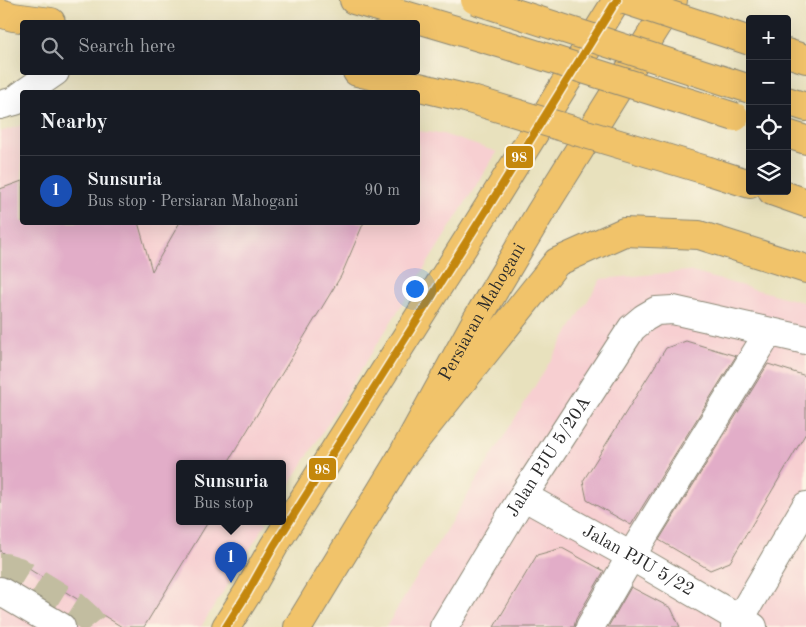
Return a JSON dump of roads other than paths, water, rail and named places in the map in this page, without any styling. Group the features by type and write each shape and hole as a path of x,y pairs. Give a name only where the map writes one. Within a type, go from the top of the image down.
{"main road":[{"path":"354,0 513,47 742,120"},
{"path":"475,0 746,88"},
{"path":"226,627 274,546 617,0"},
{"path":"625,0 746,40"},
{"name":"Persiaran Mahogani","path":"298,627 401,458 476,321 515,255 674,0"},
{"path":"0,13 36,20"},
{"path":"791,54 806,59"},
{"path":"370,75 470,99 746,183"},
{"path":"791,102 806,107"},
{"path":"791,135 806,140"},
{"path":"784,195 806,202"},
{"path":"401,458 557,262 624,232 699,235 806,269"}],"street":[{"path":"29,90 51,75"},
{"path":"0,105 20,96"},
{"name":"Jalan PJU 5/20A","path":"444,627 523,496 632,328 656,311 673,310 769,332"},
{"path":"590,627 631,556 769,332 806,340"},
{"name":"Jalan PJU 5/22","path":"523,496 631,556 742,624"},
{"path":"742,624 806,506"},
{"path":"0,591 62,627"}],"tunnel":[{"path":"0,567 18,571 75,606 95,627"}],"place":[{"name":"Sunsuria","path":"231,583"}]}
